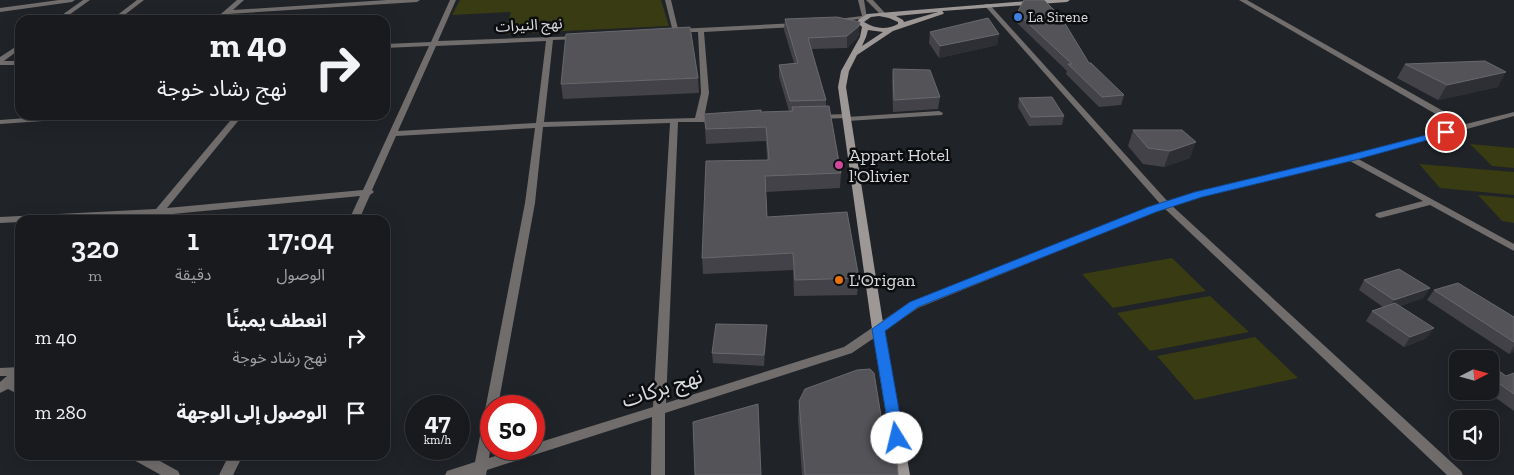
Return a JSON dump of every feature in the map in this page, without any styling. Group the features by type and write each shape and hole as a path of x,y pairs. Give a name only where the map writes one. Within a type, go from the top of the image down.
{"main road":[{"path":"864,22 885,15 960,7 1067,0"},
{"path":"855,54 901,25 960,7"},
{"path":"885,15 899,19 901,25"},
{"path":"864,22 875,30 892,30"},
{"path":"864,22 855,54 845,70 842,86 878,329 903,475"}],"street":[{"path":"0,10 72,0"},
{"path":"65,15 87,0"},
{"path":"121,15 142,0"},
{"path":"223,15 241,0"},
{"path":"227,12 417,0"},
{"path":"357,215 369,192 453,0"},
{"path":"668,0 675,31"},
{"path":"834,23 864,22 861,0"},
{"path":"869,0 885,15"},
{"path":"1242,0 1465,127"},
{"path":"987,5 1166,205 1456,475"},
{"path":"665,32 805,24"},
{"path":"699,120 705,93 701,30"},
{"name":"نهج النيرات","path":"390,46 588,36"},
{"path":"494,395 530,203 550,38"},
{"path":"0,61 15,50"},
{"path":"0,61 15,63"},
{"path":"0,71 10,63"},
{"path":"811,117 939,113"},
{"name":"نهج بركات","path":"452,475 480,471 659,410 848,350 914,304 1198,194 1351,158 1514,114"},
{"path":"0,122 29,120"},
{"path":"157,215 235,120"},
{"path":"658,475 659,410 674,120"},
{"path":"394,134 540,125 728,120"},
{"path":"1351,158 1514,248"},
{"path":"100,215 160,212 369,192"},
{"path":"1380,215 1432,202"},
{"path":"0,220 15,219"},
{"path":"0,372 15,371"},
{"path":"4,386 15,376"},
{"path":"146,460 173,475"},
{"path":"226,475 234,460"}],"green space":[{"path":"460,0 661,0 669,26 504,34 511,12 452,15"},
{"path":"1470,144 1514,148 1514,168 1492,166"},
{"path":"1419,164 1514,172 1514,195 1440,188"},
{"path":"1478,195 1514,198 1514,223 1502,221"},
{"path":"1172,258 1206,291 1113,308 1082,274"},
{"path":"1210,296 1249,332 1150,351 1117,313"},
{"path":"1255,337 1298,378 1195,400 1157,356"}],"building":[{"path":"1024,0 1044,0 1061,17 1089,63 1124,95 1102,97 1068,64 1072,64 1017,13"},
{"path":"837,17 860,22 859,26 847,36 808,38 826,100 790,101 779,65 798,63 785,19"},
{"path":"988,18 999,34 940,46 930,32"},
{"path":"690,27 698,78 561,84 566,34"},
{"path":"1485,61 1506,72 1447,85 1405,64"},
{"path":"893,69 930,70 940,97 894,100"},
{"path":"1052,97 1064,116 1031,117 1019,98"},
{"path":"829,106 841,173 765,176 767,217 847,212 859,278 795,280 793,253 702,258 706,161 769,160 766,127 706,129 704,114 761,110 761,112 793,111 792,107"},
{"path":"1133,130 1182,130 1196,142 1170,151 1148,148"},
{"path":"1399,269 1430,288 1394,300 1364,280"},
{"path":"1458,283 1514,317 1514,342 1434,290"},
{"path":"1395,303 1434,328 1410,337 1372,311"},
{"path":"716,324 767,325 764,355 712,353"},
{"path":"870,369 874,373 882,422 892,424 898,475 805,475 799,401 805,389 857,370"},
{"path":"1499,371 1506,376 1514,373 1514,394 1499,383"},
{"path":"758,404 761,475 695,475 693,422"}],"place":[{"name":"La Sirene","path":"1018,17"},
{"name":"Appart Hotel l'Olivier","path":"839,165"},
{"name":"L'Origan","path":"839,280"}],"route":[{"path":"897,438 878,329 914,304 1152,210 1198,194 1351,158 1446,132"}]}
